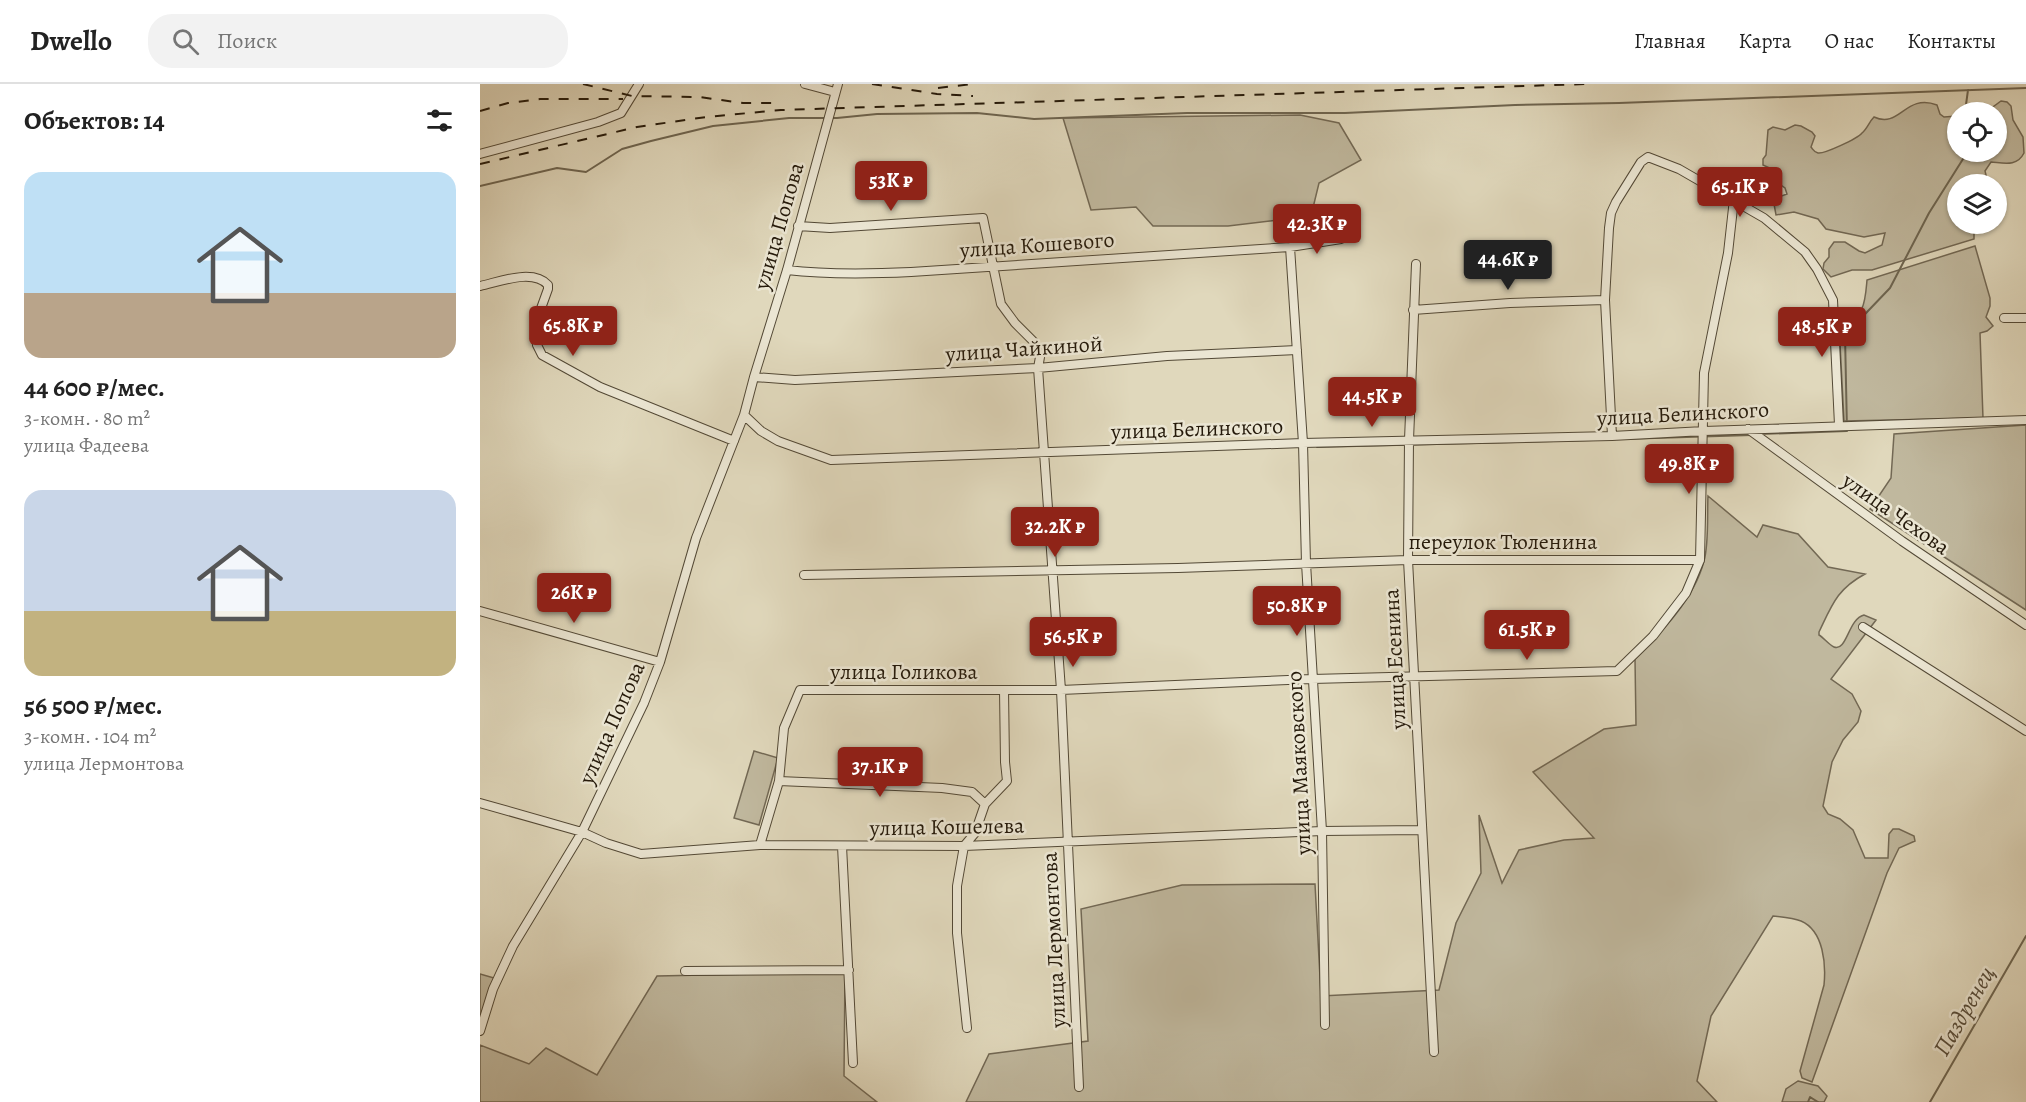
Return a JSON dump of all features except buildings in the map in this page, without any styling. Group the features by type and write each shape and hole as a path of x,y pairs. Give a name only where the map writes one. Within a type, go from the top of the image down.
{"street":[{"path":"480,154 598,122 621,113 639,84"},
{"path":"804,84 836,88"},
{"name":"улица Попова","path":"754,377 787,270 836,88"},
{"path":"1612,436 1605,300 1611,213 1641,162 1648,157 1679,169 1734,199 1764,218 1805,252 1833,300 1839,425"},
{"path":"1700,560 1704,373 1728,253 1734,199"},
{"name":"улица Лермонтова","path":"798,226 831,228 982,218 1001,304 1015,323 1034,342 1040,357 1038,368 1043,453 1061,690 1079,1088"},
{"name":"улица Кошевого","path":"787,270 854,275 1290,247 1341,239"},
{"name":"улица Маяковского","path":"1290,247 1304,443 1306,563 1322,831 1325,1026"},
{"name":"улица Есенина","path":"1416,264 1409,440 1408,560 1434,1052"},
{"path":"480,286 519,278 533,277 543,280 548,285 548,289 535,325 537,345 542,355 600,387 734,441"},
{"path":"1413,310 1510,303 1605,300"},
{"path":"2004,318 2026,318"},
{"name":"улица Чайкиной","path":"754,377 795,380 1038,368 1167,356 1297,350"},
{"path":"744,415 754,377"},
{"name":"улица Попова","path":"480,1031 493,988 513,946 582,832 644,703 660,662 696,538 744,415"},
{"name":"улица Белинского","path":"744,415 761,431 778,441 831,460 1304,443 1612,436 1704,430 2026,420"},
{"name":"улица Чехова","path":"1748,429 1902,541 2026,625"},
{"name":"переулок Тюленина","path":"804,575 1178,568 1408,560 1700,560"},
{"name":"улица Голикова","path":"760,844 779,781 784,728 800,690 1061,690 1312,678 1617,671 1653,636 1686,592 1700,560"},
{"path":"480,611 660,662"},
{"path":"1863,627 2026,731"},
{"path":"967,1028 957,933 957,886 964,846 975,833 985,804 1007,781 1004,690"},
{"path":"779,781 942,788 972,792 985,804"},
{"name":"улица Кошелева","path":"480,803 582,832 606,843 641,854 760,844 964,846 1322,831 1422,830"},
{"path":"842,846 853,1063"},
{"path":"685,971 849,970"}],"shaded area":[{"path":"2007,102 2011,106 2013,120 2023,137 2024,153 2018,160 2005,163 1991,162 2007,162"},
{"path":"1917,104 1937,105 1940,114 1947,117 1947,162 1991,162 1985,171 1986,174 1947,174 1947,234 1974,234 1974,239 1872,270 1852,270 1831,277 1823,269 1829,257 1829,249 1834,242 1845,242 1865,253 1882,245 1885,233 1864,237 1826,229 1818,219 1794,212 1776,215 1774,204 1776,198 1787,194 1785,188 1775,181 1777,175 1774,170 1763,165 1768,130 1773,127 1785,130 1795,125 1801,126 1815,136 1811,147 1821,153 1859,136 1874,117 1890,118"},
{"path":"1300,115 1339,123 1361,160 1319,183 1311,216 1228,226 1153,226 1136,207 1091,210 1063,118"},
{"path":"1975,246 1990,298 1986,317 1993,326 1980,333 1983,418 1844,421 1839,324 1859,314 1864,302 1867,280"},
{"path":"2026,425 2026,610 1870,509 1891,478 1894,434"},
{"path":"1708,496 1757,537 1763,525 1798,534 1828,567 1865,574 1848,586 1836,599 1819,632 1819,635 1830,645 1838,647 1842,645 1854,622 1864,615 1876,620 1831,679 1852,694 1861,711 1858,722 1843,740 1832,762 1823,806 1828,814 1840,819 1853,830 1865,858 1888,858 1889,834 1893,829 1899,829 1914,836 1915,841 1899,848 1887,873 1812,1082 1802,1078 1800,1071 1824,985 1822,949 1815,932 1809,926 1798,920 1773,916 1711,1016 1697,1081 1717,1102 966,1102 989,1054 1088,1041 1081,909 1182,885 1315,884 1321,996 1439,990 1456,923 1481,873 1479,815 1502,883 1519,850 1564,840 1594,838 1533,772 1604,729 1636,725 1635,659 1676,614 1693,589 1707,546"},
{"path":"754,751 778,758 759,825 734,818"},
{"path":"845,972 844,1076 877,1102 480,1102 480,1045 529,1064 546,1048 597,1075 657,976"},
{"path":"480,974 494,978 480,1021"},
{"path":"1798,1081 1818,1086 1827,1096 1824,1102 1782,1102 1786,1089"}],"waterway":[{"path":"480,186 557,168 586,172 622,149 651,141 713,126 789,118 977,113 1034,119 1187,113 1345,113 2026,88"},
{"path":"1966,102 1968,90"},
{"path":"1760,434 1847,431 1845,335 1890,288 1929,213 1961,162"},
{"path":"1622,439 1752,435"},
{"path":"1317,447 1593,440"},
{"name":"Паздренец","path":"1930,1102 2026,936"},
{"name":"Паздренец","path":"1808,1102 1810,1097 1818,1102"}],"railway":[{"path":"583,84 632,96 699,97 743,103 773,103"},
{"path":"872,84 937,94 973,96"},
{"path":"938,88 973,84"},
{"path":"480,164 637,127 706,117 781,110 1586,84"},
{"path":"480,111 508,103 540,99 623,99"}]}
